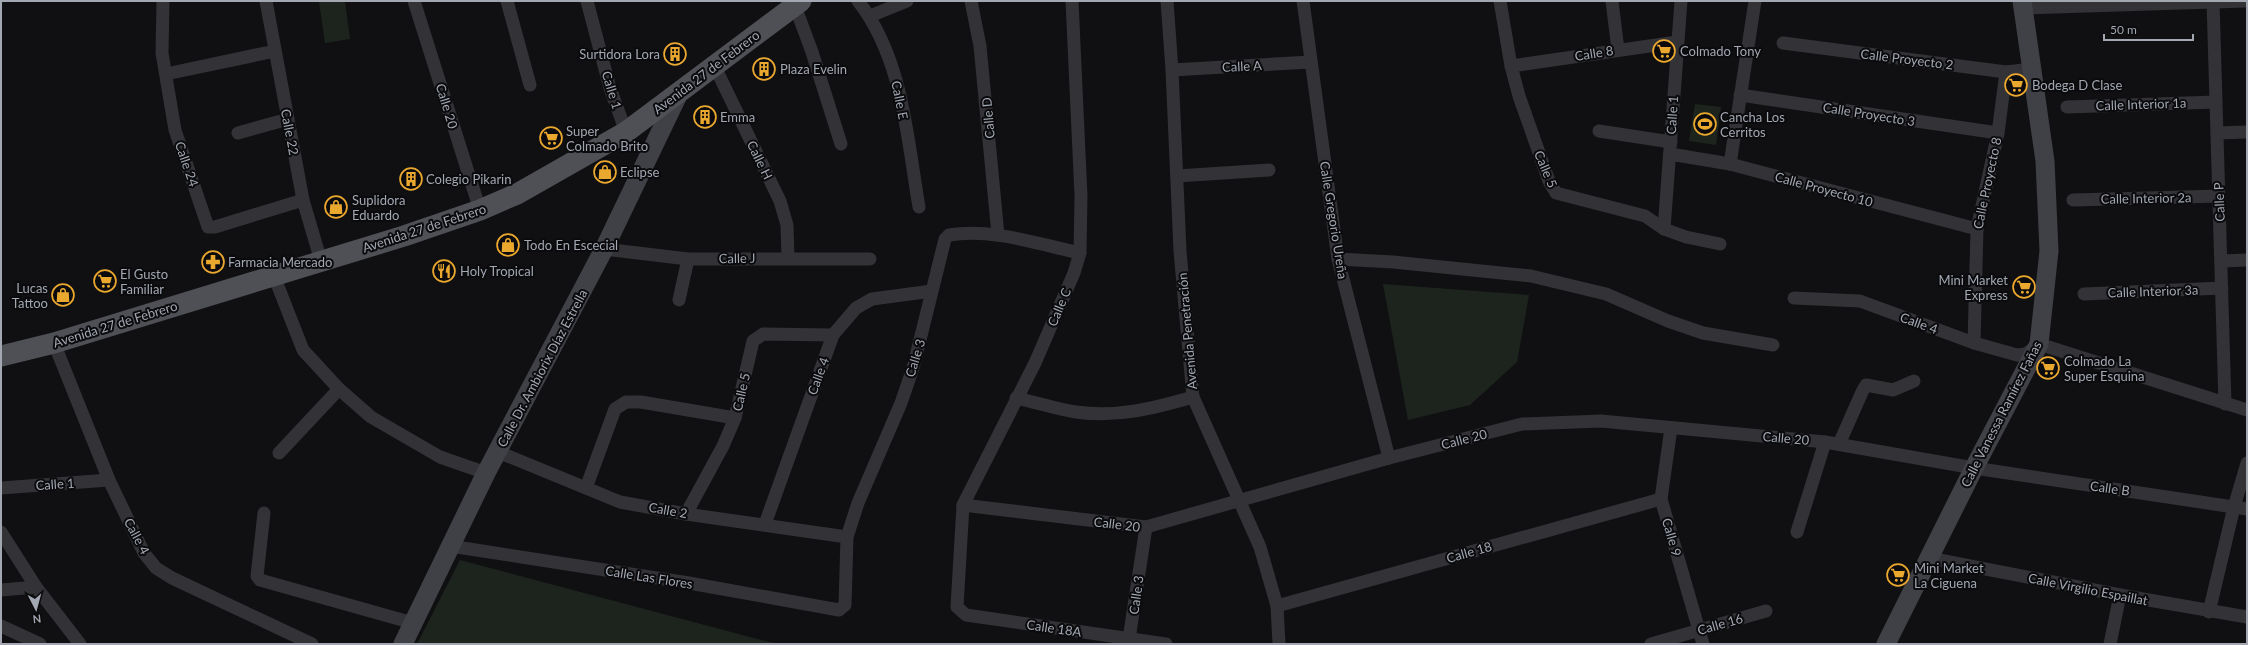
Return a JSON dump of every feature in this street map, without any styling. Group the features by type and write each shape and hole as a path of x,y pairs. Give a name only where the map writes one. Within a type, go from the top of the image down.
{"main road":[{"name":"Avenida 27 de Febrero","path":"1,356 13,355 54,343 274,276 480,210 517,194 626,132 680,91 715,67 798,3"}],"street":[{"name":"Calle 24","path":"167,1 162,53 175,130 208,227 215,227 303,200"},
{"name":"Calle 22","path":"266,1 303,200 321,261"},
{"name":"Calle 20","path":"414,1 480,210"},
{"path":"507,1 530,85"},
{"name":"Calle 1","path":"587,1 610,88 626,132"},
{"name":"Calle E","path":"858,1 870,16 894,72 919,207"},
{"path":"870,16 907,1"},
{"name":"Calle D","path":"971,1 980,46 998,236"},
{"name":"Calle C","path":"958,595 963,505 1035,363 1074,273 1080,252 1081,196 1072,1"},
{"name":"Avenida Penetración","path":"1167,1 1172,70 1180,251 1193,397 1240,499 1260,548 1277,606 1279,644"},
{"name":"Calle Gregorio Ureña","path":"1303,1 1338,259 1389,458"},
{"name":"Calle 5","path":"1500,1 1511,66 1519,96 1549,181 1556,193 1645,216 1664,229 1686,237 1720,244"},
{"path":"1612,1 1618,50"},
{"name":"Calle 1","path":"1664,229 1681,1"},
{"path":"1730,164 1755,1"},
{"name":"Calle P","path":"2213,1 2225,404"},
{"path":"2022,4 2246,1"},
{"path":"798,3 841,144"},
{"name":"Calle Vanessa Ramírez Fañas","path":"1886,644 1974,468 2039,344 2048,244 2045,161 2022,4"},
{"name":"Calle 8","path":"1511,66 1677,42"},
{"name":"Calle Proyecto 2","path":"1783,43 2006,72 2032,69"},
{"path":"166,74 275,51"},
{"name":"Calle A","path":"1172,70 1311,62"},
{"name":"Calle H","path":"715,67 780,201 787,225 788,258"},
{"name":"Calle Proyecto 8","path":"1974,343 1977,229 1998,133 2006,72"},
{"name":"Calle Dr. Ambiorix Díaz Estrella","path":"403,644 486,473 604,249 680,91"},
{"name":"Calle Proyecto 3","path":"1740,95 1998,133"},
{"name":"Calle Interior 1a","path":"2067,107 2216,102"},
{"path":"238,133 288,119"},
{"name":"Calle Proyecto 10","path":"1599,131 1670,148 1977,229"},
{"path":"2217,133 2247,132"},
{"path":"1177,176 1269,170"},
{"name":"Calle Interior 2a","path":"2073,200 2219,196"},
{"name":"Calle 3","path":"845,605 847,537 858,503 901,403 913,368 945,239 949,235 998,236 1080,252"},
{"name":"Calle J","path":"604,249 688,259 788,258 870,260"},
{"path":"679,300 688,259"},
{"path":"1338,259 1393,262 1531,276 1606,294 1668,322 1703,333 1773,345"},
{"path":"2221,260 2247,260"},
{"path":"274,276 303,350 339,389 371,418 440,457 486,473"},
{"name":"Calle Interior 3a","path":"2084,294 2222,288"},
{"name":"Calle 4","path":"765,524 833,335 856,308 872,299 932,291"},
{"name":"Calle 4","path":"1794,298 1860,301 1974,343 2017,356 2026,354 2039,344"},
{"name":"Calle 5","path":"686,514 723,446 735,418 753,342 763,334 833,335"},
{"name":"Calle 4","path":"54,343 109,480 144,553 156,568 172,578 312,644"},
{"path":"2039,344 2247,410"},
{"path":"1839,444 1866,385 1893,390 1914,381"},
{"path":"279,453 339,389"},
{"path":"1016,398 1075,412 1098,414 1126,413 1153,409 1193,397"},
{"path":"586,488 615,409 626,402 641,402 735,418"},
{"name":"Calle 20","path":"963,505 1146,527 1240,499 1389,458 1522,424 1601,421 1825,442 1974,468"},
{"name":"Calle 9","path":"1671,428 1661,499 1703,644"},
{"path":"1797,532 1825,442"},
{"name":"Calle 2","path":"498,452 620,502 686,514 765,524 847,537"},
{"path":"2209,612 2241,508 2247,463"},
{"name":"Calle B","path":"1974,468 2241,508"},
{"name":"Calle 1","path":"1,488 109,480"},
{"name":"Calle 18","path":"1277,606 1661,499"},
{"path":"264,513 257,576 260,580 414,623"},
{"name":"Calle 3","path":"1129,639 1146,527"},
{"path":"1,532 36,587 80,644"},
{"name":"Calle Las Flores","path":"450,546 689,583 831,609 839,610 845,605"},
{"name":"Calle Virgilio Espaillat","path":"1929,558 2120,596 2209,612 2247,617"},
{"path":"1,590 36,587"},
{"name":"Calle 18A","path":"958,595 957,607 966,615 1166,644"},
{"path":"2110,644 2120,596"},
{"name":"Calle 16","path":"1651,644 1766,611"},
{"path":"1,626 40,644"}],"shaded area":[{"path":"319,1 345,1 350,39 325,43"},
{"name":"Cancha Los Cerritos","path":"1695,104 1721,107 1716,145 1689,141"},
{"path":"1383,284 1529,295 1517,362 1470,405 1408,420"},
{"path":"460,560 769,642 784,644 417,644"}],"place":[{"name":"Colmado Tony","path":"1664,51"},
{"name":"Surtidora Lora","path":"675,54"},
{"name":"Plaza Evelin","path":"764,69"},
{"name":"Bodega D Clase","path":"2016,85"},
{"name":"Emma","path":"705,117"},
{"name":"Cancha Los Cerritos","path":"1705,124"},
{"name":"Super Colmado Brito","path":"551,138"},
{"name":"Eclipse","path":"605,172"},
{"name":"Colegio Pikarin","path":"411,179"},
{"name":"Suplidora Eduardo","path":"336,207"},
{"name":"Todo En Escecial","path":"508,245"},
{"name":"Farmacia Mercado","path":"213,262"},
{"name":"Holy Tropical","path":"444,271"},
{"name":"El Gusto Familiar","path":"105,281"},
{"name":"Mini Market Express","path":"2024,287"},
{"name":"Lucas Tattoo","path":"63,295"},
{"name":"Colmado La Super Esquina","path":"2048,368"},
{"name":"Mini Market La Ciguena","path":"1898,575"}]}
